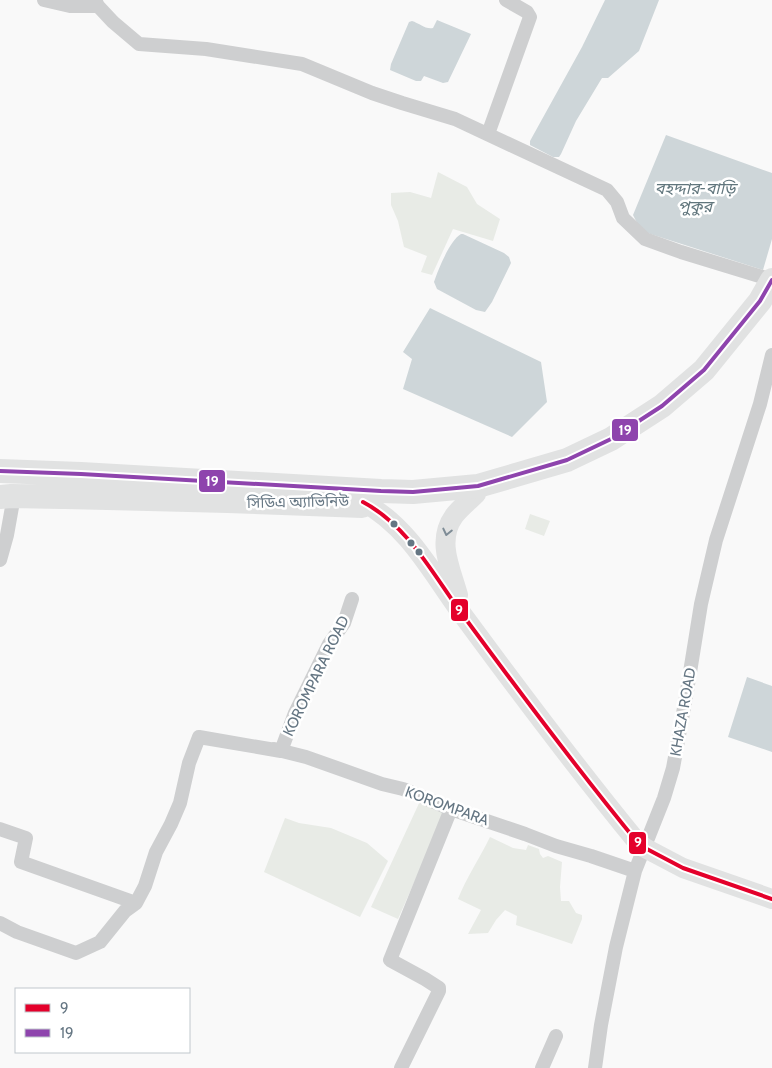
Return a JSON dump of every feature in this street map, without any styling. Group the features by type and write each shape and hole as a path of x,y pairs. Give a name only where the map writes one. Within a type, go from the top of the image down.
{"highway":[{"name":"সিডিএ অ্যাভিনিউ","path":"0,471 90,474 381,491 414,492 478,486 567,460 611,439 662,406 704,370 760,301 772,280"},
{"path":"0,485 81,484 417,495 456,492 508,482 558,466 600,448 643,423 676,400 705,374 738,336 772,288"},
{"name":"সিডিএ অ্যাভিনিউ","path":"4,504 385,502 436,500 476,494 545,479 612,452 699,396 738,354 772,308"},
{"path":"4,504 10,496 263,502 381,507 462,503 513,493 596,463 624,449 666,420 714,378 750,338 772,308"}],"main road":[{"path":"463,616 448,565 445,536 446,529 454,515 476,494"},
{"path":"364,502 381,512 408,538 463,616 598,795 638,843 683,868 772,899"}],"street":[{"path":"44,0 70,6 96,3 113,22 139,44 206,49 302,64 372,93 455,118 607,190 616,202 623,218 645,239 772,280"},
{"path":"485,132 530,17 527,12 506,0"},
{"name":"KHAZA ROAD","path":"595,1068 600,1025 616,947 635,871 664,798 673,768 701,604 716,540 760,404 772,355"},
{"path":"0,560 7,535 4,504"},
{"name":"KOROMPARA ROAD","path":"0,923 17,932 76,953 100,942 124,911 136,903 145,886 156,852 180,803 190,762 199,737 281,751 295,713 329,644 344,623 352,599"},
{"name":"KOROMPARA","path":"258,746 306,757 382,784 403,789 451,809 556,846 635,871"},
{"path":"401,1068 439,991 438,988 425,979 390,960 451,809"},
{"path":"0,829 26,838 21,862 136,903"},
{"path":"542,1068 556,1036"}],"shaded area":[{"path":"438,172 467,187 477,204 500,219 493,241 453,229 432,275 421,272 427,256 404,247 398,221 391,205 391,193 410,192 431,198"},
{"path":"530,514 550,521 544,536 525,529"},
{"path":"421,799 446,810 398,919 371,907"},
{"path":"285,818 299,823 331,828 367,843 388,861 360,917 264,872"},
{"path":"490,837 513,848 526,850 528,845 539,849 543,858 548,856 562,862 561,901 569,901 576,913 582,915 572,944 516,925 517,916 505,910 488,933 468,934 481,910 458,899"}],"water":[{"path":"605,0 659,0 639,51 608,78 602,78 576,121 561,154 559,157 553,157 530,145 530,141 582,47"},
{"path":"437,20 471,34 448,82 443,83 424,76 421,81 416,81 390,70 409,22 412,21 425,27 433,28"},
{"name":"বহদ্দার-বাড়ি পুকুর","path":"666,135 772,173 772,239 763,270 641,231 633,215"},
{"path":"461,234 504,253 509,257 511,263 485,312 476,310 437,289 434,282 441,263 453,242"},
{"path":"430,308 541,362 547,402 512,437 403,389 412,359 403,352"},
{"path":"747,677 772,686 772,752 728,737"}],"transit line":[{"name":"19","path":"0,471 381,491 413,492 478,486 567,460 611,439 662,406 704,370 760,301 772,280"},
{"name":"9","path":"363,502 380,512 408,539 529,703 638,843 683,868 772,899"}]}
